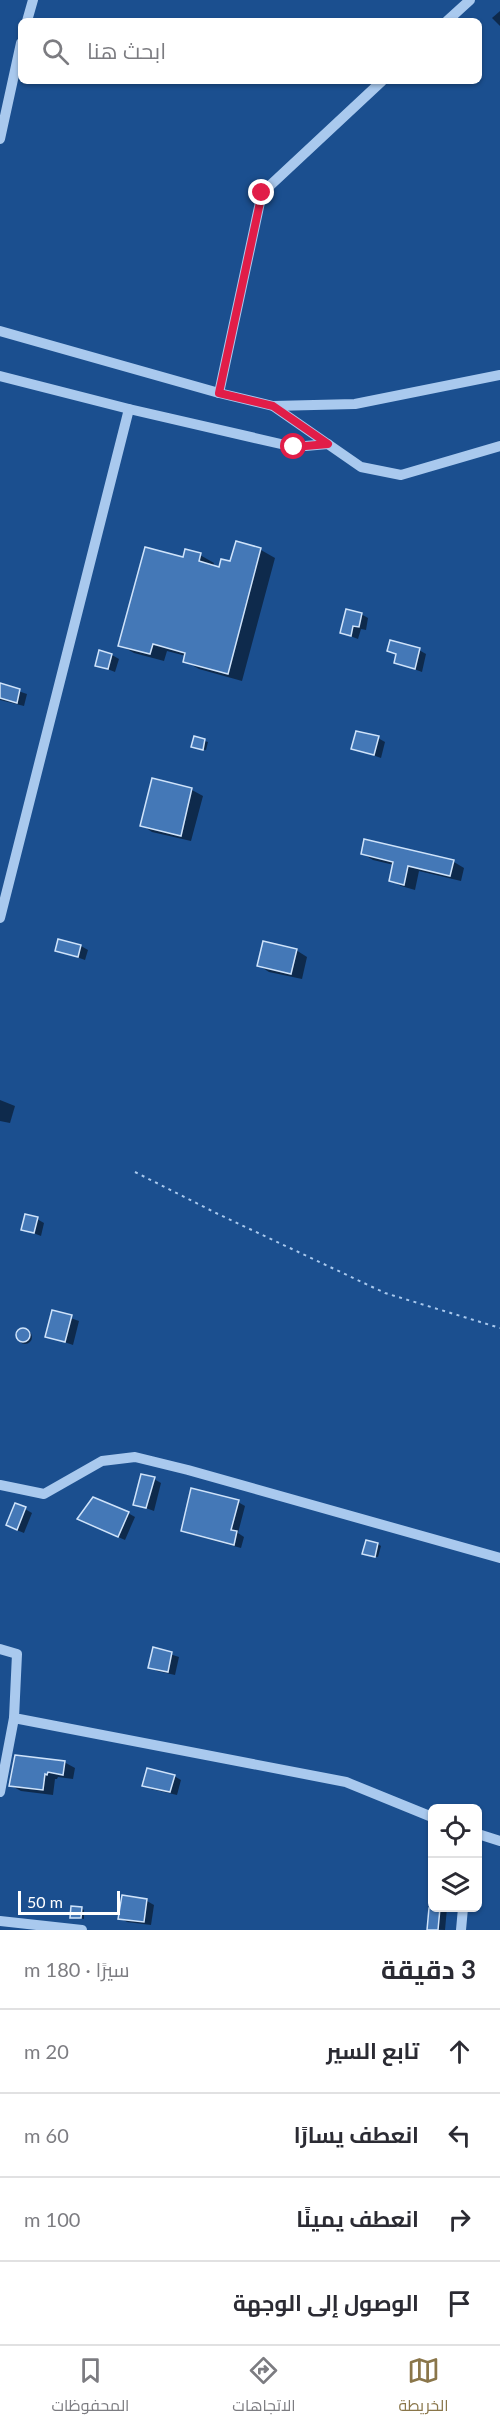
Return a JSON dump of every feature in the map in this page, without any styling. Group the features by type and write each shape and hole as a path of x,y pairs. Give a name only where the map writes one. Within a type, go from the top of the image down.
{"street":[{"path":"28,18 33,0"},
{"path":"450,18 470,0"},
{"path":"0,139 18,57"},
{"path":"219,393 262,193 379,84"},
{"path":"0,331 273,406 355,404 500,375"},
{"path":"0,376 294,447 328,444"},
{"path":"273,406 361,467 401,475 500,446"},
{"path":"0,918 129,409"},
{"path":"0,1485 44,1494 102,1461 135,1457 500,1557"},
{"path":"0,1649 17,1654 14,1718 0,1792"},
{"path":"14,1718 346,1782 428,1815"},
{"path":"482,1836 500,1841"},
{"path":"461,1930 463,1912"},
{"path":"0,1921 82,1930"}],"path":[{"path":"135,1172 385,1293 500,1328"}],"building":[{"path":"236,541 261,548 228,674 183,662 185,653 153,644 150,654 118,646 145,547 183,557 185,549 201,553 199,561 219,567 221,559 230,561"},
{"path":"346,609 362,613 359,627 353,626 351,636 340,633"},
{"path":"390,640 420,648 415,669 394,663 396,654 387,651"},
{"path":"99,650 112,654 108,669 95,666"},
{"path":"0,683 20,689 17,703 0,698"},
{"path":"356,731 379,736 374,755 351,749"},
{"path":"194,736 205,739 203,750 191,747"},
{"path":"152,778 192,788 181,836 140,826"},
{"path":"364,839 454,860 450,876 408,866 404,885 389,881 393,862 361,854"},
{"path":"58,939 81,945 78,957 55,951"},
{"path":"263,941 297,949 291,974 257,966"},
{"path":"25,1214 38,1217 34,1233 21,1230"},
{"path":"52,1310 72,1315 65,1342 45,1337"},
{"path":"20,1328 26,1328 30,1335 26,1342 20,1342 16,1338 16,1332"},
{"path":"141,1474 155,1477 146,1508 133,1505"},
{"path":"191,1488 239,1500 231,1530 237,1531 234,1545 181,1531"},
{"path":"93,1497 129,1512 118,1537 77,1519"},
{"path":"15,1503 26,1507 17,1530 6,1525"},
{"path":"366,1540 378,1543 375,1557 362,1554"},
{"path":"153,1647 172,1652 168,1672 148,1668"},
{"path":"15,1755 65,1761 63,1775 48,1772 47,1775 45,1774 43,1790 9,1786"},
{"path":"147,1768 175,1775 170,1792 142,1786"},
{"path":"122,1895 147,1899 144,1922 118,1919"},
{"path":"71,1906 82,1907 81,1918 70,1918"},
{"path":"429,1912 440,1912 438,1930 427,1930"}],"route":[{"path":"262,193 219,393 273,406 328,444 294,447"}]}
